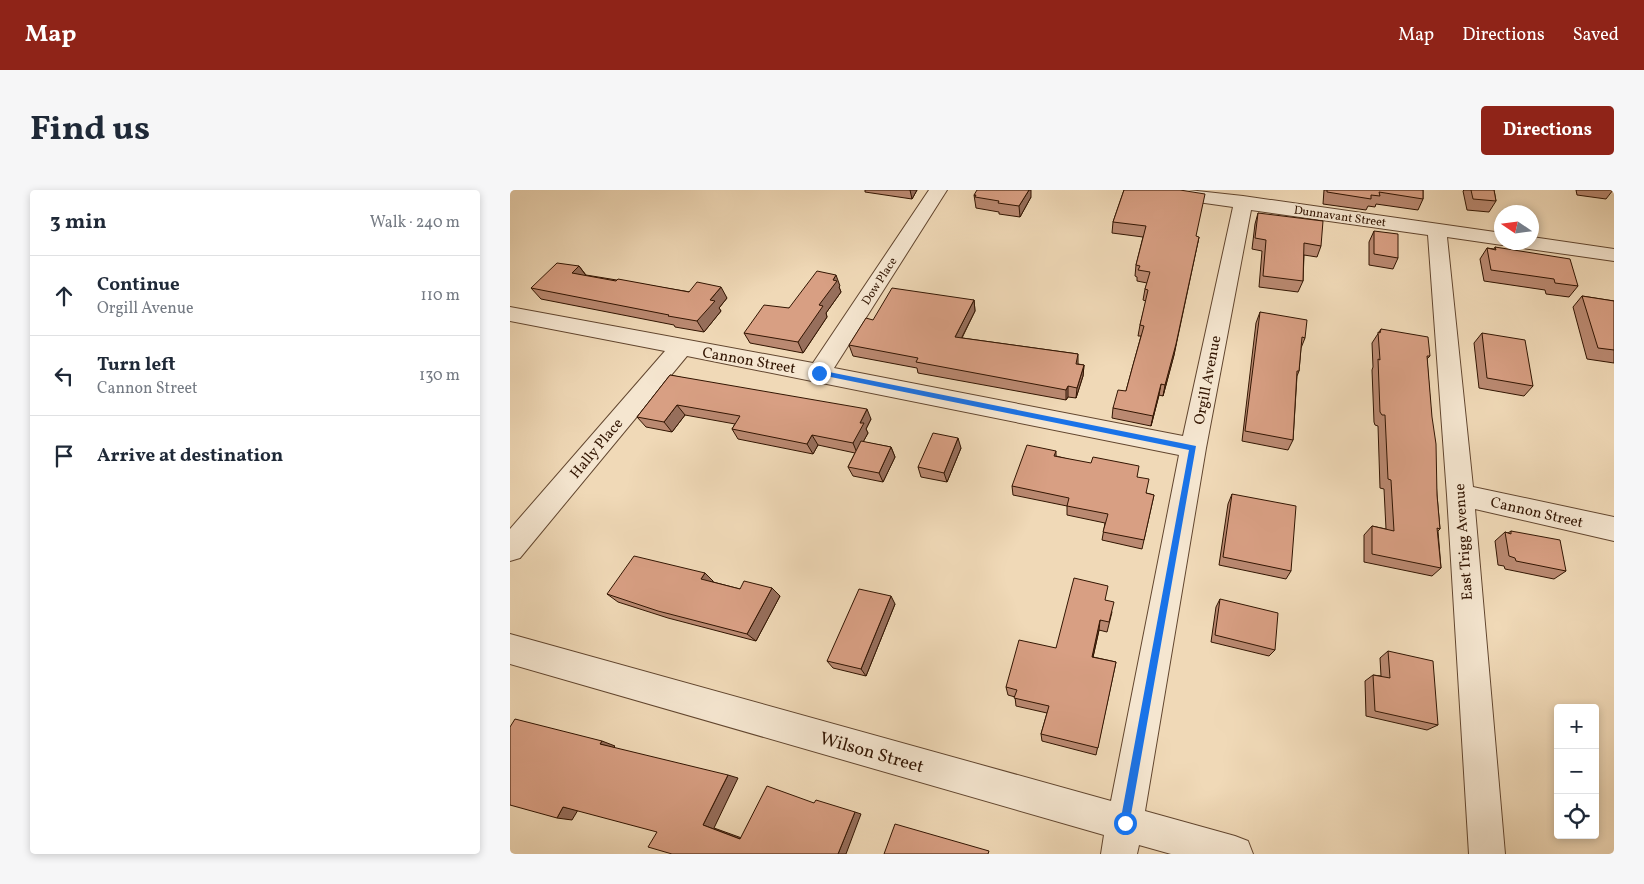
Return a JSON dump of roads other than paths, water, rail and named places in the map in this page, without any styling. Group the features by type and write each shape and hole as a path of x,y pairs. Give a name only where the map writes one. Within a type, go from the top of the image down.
{"street":[{"name":"Dow Place","path":"819,373 938,190"},
{"name":"Dunnavant Street","path":"1148,190 1243,202 1305,204 1437,230 1494,238"},
{"name":"Orgill Avenue","path":"1122,838 1193,448 1243,202"},
{"name":"East Trigg Avenue","path":"1437,230 1460,495 1486,854"},
{"path":"1539,244 1614,256"},
{"name":"Cannon Street","path":"510,314 819,373 1193,448"},
{"name":"Hally Place","path":"510,549 682,348"},
{"name":"Cannon Street","path":"1460,495 1614,529"},
{"name":"Wilson Street","path":"510,649 1122,838 1235,854"}]}
